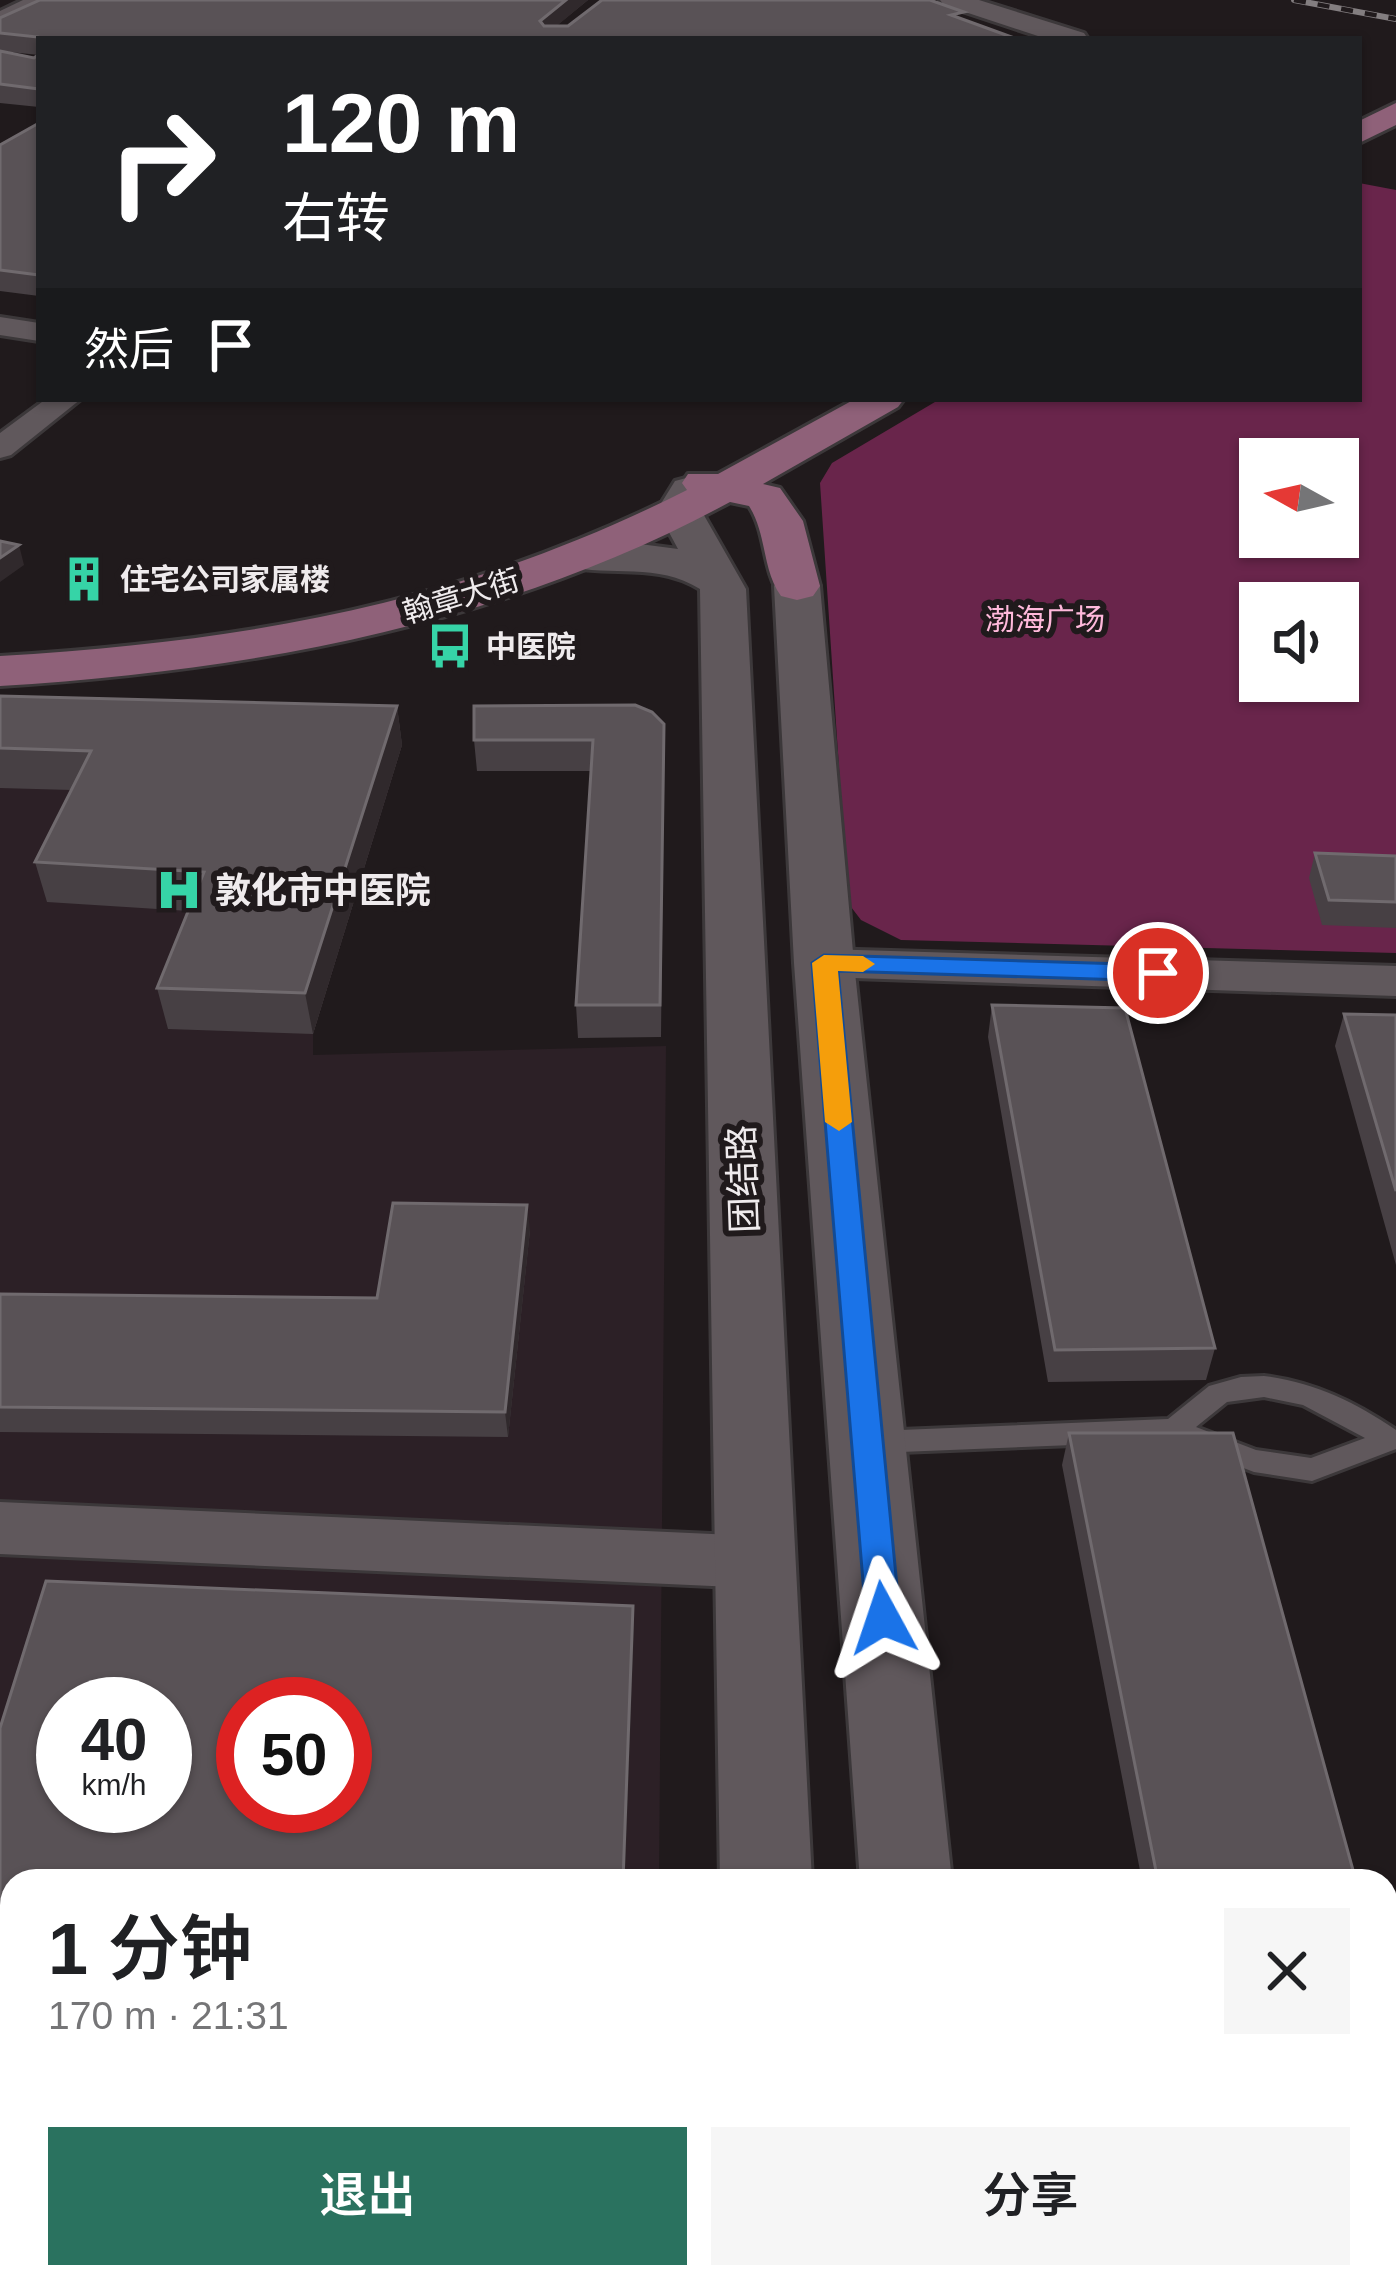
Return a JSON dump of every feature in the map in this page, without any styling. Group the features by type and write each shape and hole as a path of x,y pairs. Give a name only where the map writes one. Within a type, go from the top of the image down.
{"main road":[{"path":"953,0 1065,36"},
{"path":"982,0 1093,36"},
{"path":"1368,134 1396,88"},
{"path":"1368,134 1396,112"},
{"name":"翰章大街","path":"0,671 192,656 297,638 510,584 582,556 843,414 876,402"},
{"path":"843,414 795,472 783,496 781,521 797,586 824,963 905,1869"},
{"path":"700,493 765,497 781,521"},
{"name":"翰章大街","path":"0,651 188,636 362,604 557,548 700,493"},
{"name":"团结路","path":"700,493 716,578 723,590 766,1869"},
{"path":"582,556 623,553 662,558 716,578"}],"street":[{"path":"0,19 39,0"},
{"path":"0,326 36,332"},
{"path":"0,448 62,402"},
{"path":"824,963 1396,981"},
{"path":"0,1528 756,1562"}],"lane":[{"path":"1174,1430 1218,1394 1261,1388 1306,1395 1348,1411 1393,1440"},
{"path":"867,1442 1174,1430 1254,1461 1312,1470 1393,1440"}],"shaded area":[{"path":"0,732 402,745 313,1034 313,1055 666,1046 659,1869 0,1869"}],"green space":[{"name":"渤海广场","path":"1362,184 1396,190 1396,953 901,940 861,920 848,903 820,483 832,463 935,402 1362,402"}],"building":[{"path":"40,0 566,0 540,21 544,26 568,26 602,0 930,0 964,12 951,15 1009,36 36,37 0,33 0,18"},
{"path":"0,51 36,56 36,89 0,84"},
{"path":"36,125 36,275 0,270 0,145"},
{"path":"0,541 19,545 0,558"},
{"path":"0,696 397,706 305,993 157,988 204,872 35,862 91,751 0,748"},
{"path":"635,705 664,724 660,1005 576,1005 593,740 474,740 474,706"},
{"path":"1315,853 1396,856 1396,902 1329,900"},
{"path":"992,1005 1125,1008 1215,1348 1055,1350"},
{"path":"1344,1014 1396,1015 1396,1191"},
{"path":"393,1203 527,1205 505,1412 0,1407 0,1294 377,1298"},
{"path":"1069,1433 1233,1433 1353,1869 1156,1869"},
{"path":"46,1581 633,1606 623,1869 0,1869 0,1728"}],"railway":[{"path":"1294,0 1396,19"}],"slow traffic":[{"path":"839,1122 824,963 863,964"}],"place":[{"name":"住宅公司家属楼","path":"84,579"},
{"name":"中医院","path":"450,646"},
{"name":"敦化市中医院","path":"179,890"}],"route":[{"path":"883,1618 824,963 1158,973"}]}
